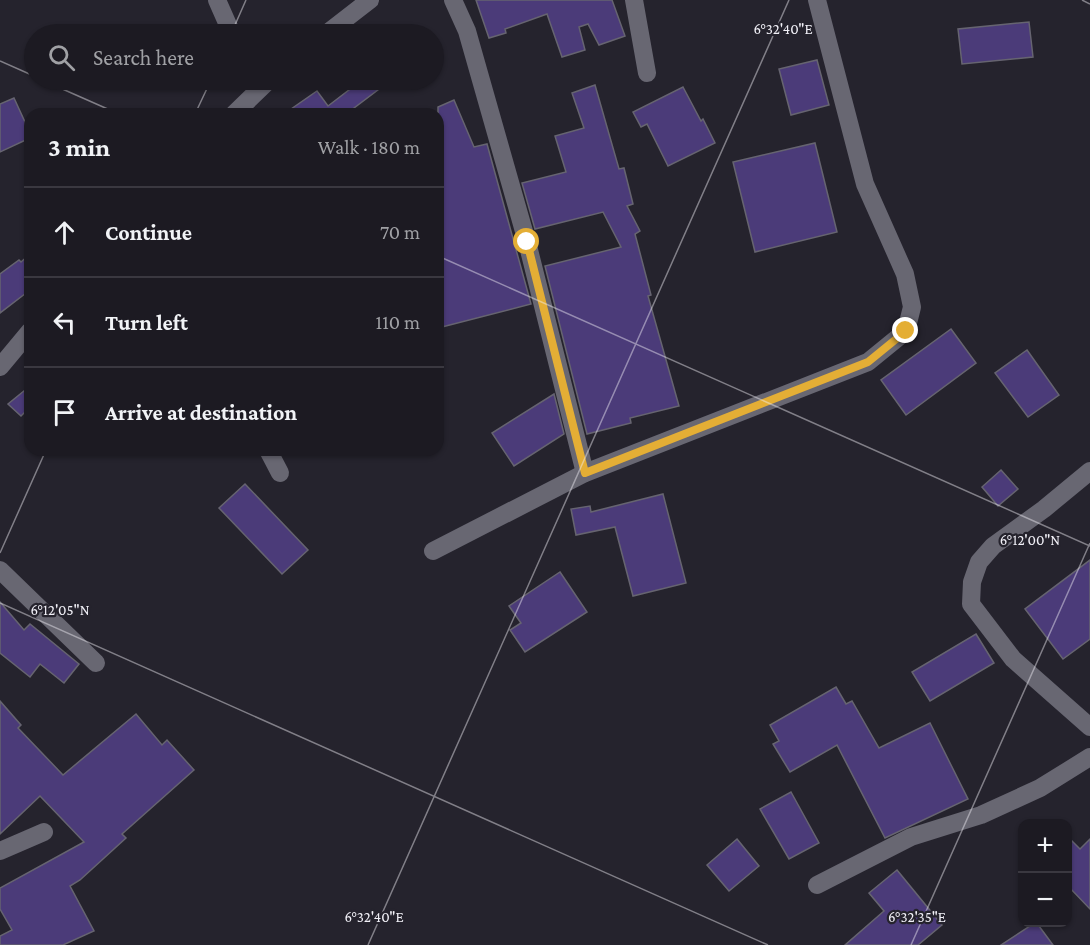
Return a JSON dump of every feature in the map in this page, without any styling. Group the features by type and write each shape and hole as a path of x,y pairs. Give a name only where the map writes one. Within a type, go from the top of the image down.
{"street":[{"path":"217,0 228,24"},
{"path":"339,24 370,0"},
{"path":"453,0 467,31 527,242 585,473"},
{"path":"634,0 647,73"},
{"path":"433,552 585,473 868,362 906,331 912,307 905,274 865,184 817,0"},
{"path":"240,108 259,90"},
{"path":"0,368 24,338"},
{"path":"271,456 280,473"},
{"path":"1090,471 1044,509 993,546 979,562 972,582 971,604 1013,659 1090,727"},
{"path":"0,570 96,663"},
{"path":"817,885 911,837 981,815 1040,788 1090,757"},
{"path":"0,851 44,832"}],"building":[{"path":"476,0 612,0 625,36 599,45 588,24 579,27 585,50 562,57 547,14 505,29 506,33 489,38"},
{"path":"1029,22 1033,57 962,64 958,29"},
{"path":"817,60 829,105 791,115 779,69"},
{"path":"595,85 619,169 624,168 633,204 627,206 640,231 635,234 651,295 648,296 679,406 630,418 631,423 587,434 545,266 621,247 603,212 535,229 522,183 566,172 555,136 584,128 572,93"},
{"path":"683,87 715,143 668,166 647,124 641,127 633,112"},
{"path":"349,90 378,90 354,108 293,108 317,91 328,106"},
{"path":"14,98 24,120 24,141 0,152 0,104"},
{"path":"454,100 474,147 487,144 531,304 444,326 444,108 438,107"},
{"path":"815,143 837,232 755,252 733,162"},
{"path":"24,259 24,295 0,313 0,274 19,260 21,262"},
{"path":"951,329 976,363 906,415 881,380"},
{"path":"1027,350 1059,395 1028,417 995,373"},
{"path":"24,391 24,413 21,416 8,404"},
{"path":"554,394 564,434 514,466 492,433"},
{"path":"1001,470 1018,489 998,506 982,487"},
{"path":"245,484 308,550 282,574 219,508"},
{"path":"663,494 686,583 633,596 615,527 576,535 571,509 590,506 591,512"},
{"path":"1090,560 1090,639 1063,659 1025,609"},
{"path":"560,572 587,612 525,652 510,630 521,623 509,606"},
{"path":"0,602 24,630 30,624 79,664 64,683 40,664 30,677 0,653"},
{"path":"976,634 994,663 930,701 912,672"},
{"path":"836,687 846,704 852,701 879,748 930,723 968,799 885,838 837,745 790,772 773,744 779,741 770,725"},
{"path":"0,701 21,725 18,728 63,775 136,714 162,745 167,740 194,770 122,834 126,838 80,880 70,886 94,931 63,945 0,945 0,936 12,930 0,909 0,888 84,842 40,796 0,834"},
{"path":"791,792 819,843 789,859 760,809"},
{"path":"737,839 759,866 729,891 707,865"},
{"path":"1090,839 1090,909 1072,890 1072,841 1080,849"},
{"path":"897,870 942,925 918,945 845,945 884,911 869,893"},
{"path":"1028,927 1040,927 1053,945 1001,945"}],"route":[{"path":"527,242 585,473 868,362 906,331"}]}
